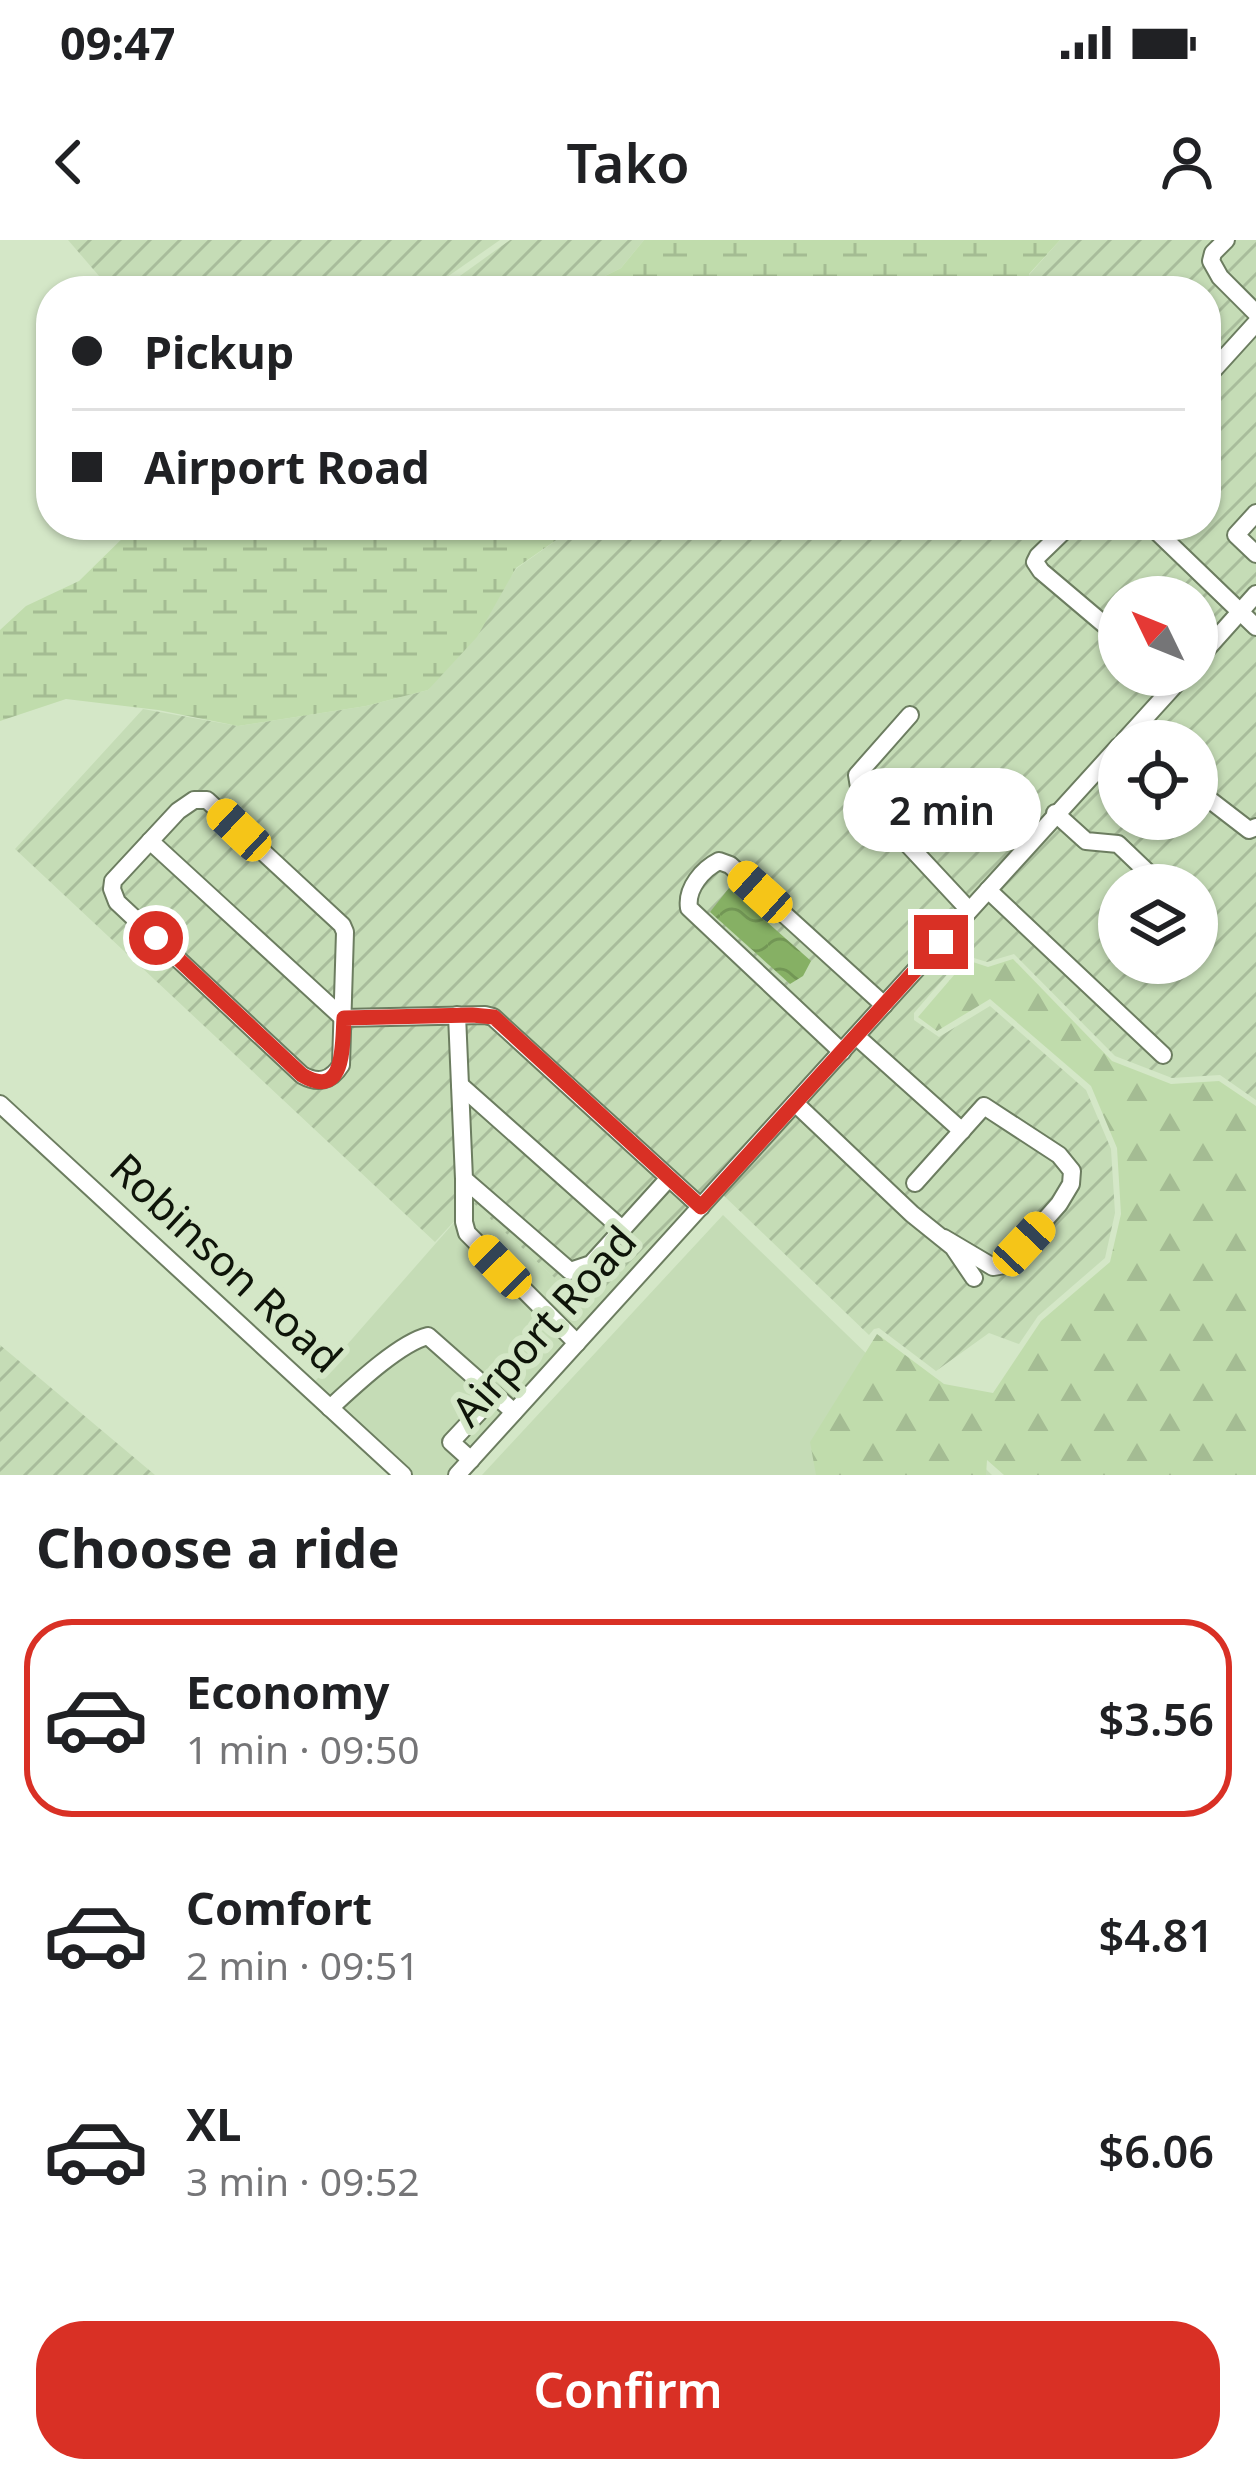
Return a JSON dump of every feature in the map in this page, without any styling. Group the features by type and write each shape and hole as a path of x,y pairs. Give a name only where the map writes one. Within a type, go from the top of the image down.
{"street":[{"path":"1219,276 1211,261 1226,240"},
{"path":"1221,278 1256,313"},
{"path":"1221,362 1256,323"},
{"path":"1256,512 1236,535 1256,554"},
{"path":"1055,540 1035,562 1098,618"},
{"path":"1165,540 1256,627"},
{"path":"1218,638 1256,594"},
{"path":"910,715 857,775 860,793 969,910"},
{"name":"Airport Road","path":"457,1475 1098,771"},
{"path":"207,800 342,925 344,1018 341,1065 335,1076 313,1081 302,1075 117,902 113,881 187,804 207,800"},
{"path":"1218,806 1249,830 1256,827"},
{"path":"1055,813 1086,841 1118,844 1139,864"},
{"path":"150,841 344,1018 494,1017 701,1207"},
{"path":"842,1052 688,908 688,898 705,868 719,861 730,865 884,1004"},
{"path":"988,890 1162,1054"},
{"path":"457,1015 467,1233 577,1343"},
{"path":"856,1036 962,1131"},
{"path":"460,1085 622,1229"},
{"path":"795,1103 912,1214 992,1267 1005,1265 1043,1224 1071,1184 1072,1171 1059,1155 984,1106 914,1183"},
{"name":"Robinson Road","path":"0,1104 403,1475"},
{"path":"464,1179 571,1271 591,1264 669,1178"},
{"path":"944,1238 974,1278"},
{"path":"330,1408 370,1373 428,1336 514,1412"},
{"path":"471,1460 451,1442 495,1395"}],"shaded area":[{"path":"68,240 500,240 448,276 99,276"},
{"path":"510,240 644,240 621,268 605,276 460,276"},
{"path":"1060,240 1256,240 1256,313 1221,351 1221,276 1029,275"},
{"path":"1256,334 1256,583 1239,603 1218,583 1218,576 1211,576 1174,540 1221,540 1221,372"},
{"path":"557,540 1157,540 1194,576 1098,576 1098,696 1155,696 1133,720 1098,720 1098,759 594,1314 472,1202 435,1242 15,849 143,709 238,726 366,706 428,690 517,568"},
{"path":"1218,599 1231,612 1218,627"},
{"path":"1241,622 1256,635 1256,1100 1220,1075 1172,1078 1115,1056 1014,954 987,962 964,955 914,1013 914,1020 939,1037 990,1006 1086,1090 1111,1149 1115,1213 1105,1258 1038,1316 1019,1344 989,1333 936,1371 879,1328 869,1335 722,1194 1098,779 1098,840 1218,840 1218,720 1152,720 1174,696 1218,696 1218,648"},
{"path":"472,1202 594,1314 448,1475 401,1475 310,1387"},
{"path":"723,1215 992,1475 482,1475"},
{"path":"0,1345 155,1475 0,1475"}],"green space":[{"path":"644,240 1060,240 1029,276 605,276 621,268"},
{"path":"121,540 556,540 516,568 477,637 428,690 366,706 238,726 66,699 0,721 0,630 26,606 79,581"},
{"path":"1013,959 1112,1061 1171,1084 1219,1081 1256,1106 1256,1475 1004,1475 987,1460 986,1475 816,1475 810,1442 877,1334 944,1384 993,1393 1041,1321 1110,1262 1121,1214 1117,1148 1091,1086 990,999 937,1031 918,1017 967,960 988,967"}],"water":[{"path":"729,888 811,961 803,976 790,984 710,912"}],"route":[{"path":"156,938 313,1081 335,1076 341,1065 344,1018 494,1017 701,1207 941,942"}]}
